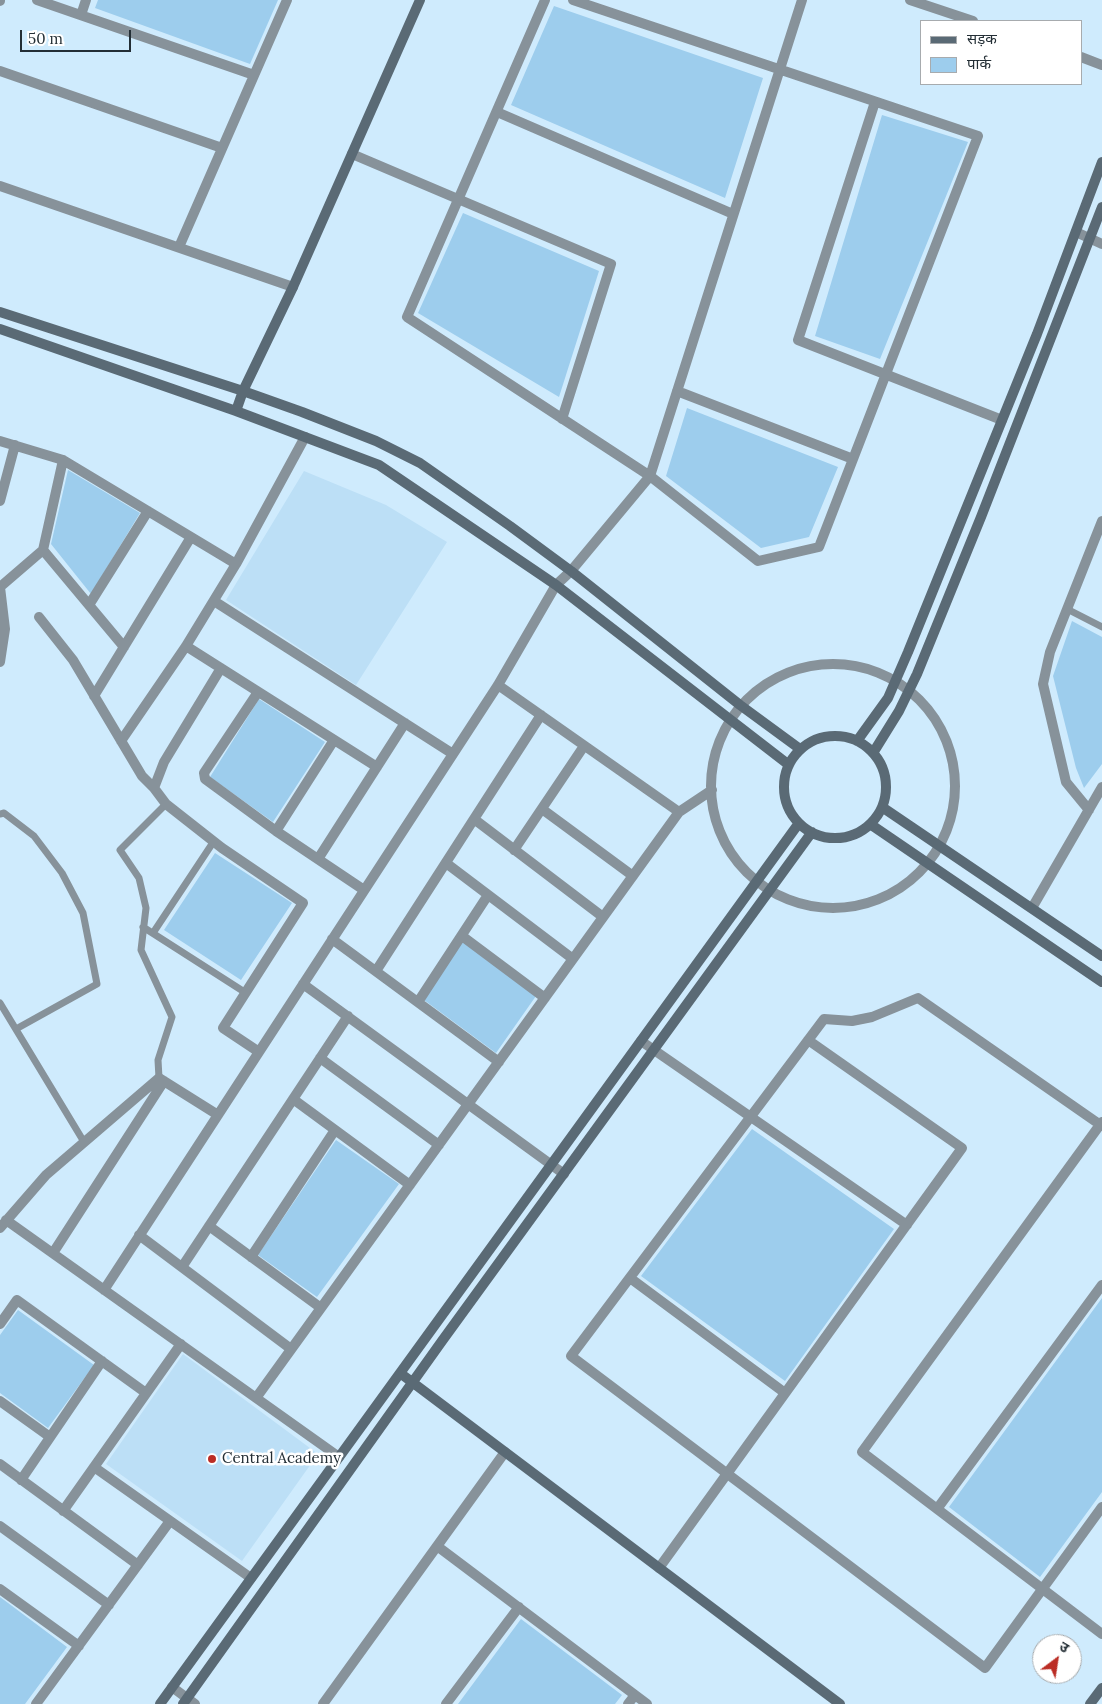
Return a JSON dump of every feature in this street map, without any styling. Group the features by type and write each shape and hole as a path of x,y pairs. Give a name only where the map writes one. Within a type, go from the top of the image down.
{"street":[{"path":"37,0 254,75"},
{"path":"80,15 86,0"},
{"path":"179,247 287,0"},
{"path":"236,411 243,391 293,287 420,0"},
{"path":"546,0 407,317 650,476 758,561 819,547 978,136 573,0"},
{"path":"104,1290 498,685 556,585 571,571 650,476 802,0"},
{"path":"910,0 970,20"},
{"path":"1082,58 1102,65"},
{"path":"0,71 222,148"},
{"path":"875,102 798,340 1002,420"},
{"path":"497,112 733,214"},
{"path":"352,154 611,264 562,419"},
{"path":"857,741 888,698 895,682 1037,334 1102,162"},
{"path":"0,186 293,287"},
{"path":"873,753 909,691 981,517 1102,207"},
{"path":"1076,232 1102,244"},
{"path":"0,312 302,412 376,441 420,463 571,571 800,750"},
{"path":"0,329 236,411 379,465 556,585 789,765"},
{"path":"677,391 853,459"},
{"path":"121,741 186,646 214,601 305,437"},
{"path":"0,441 63,460 236,564"},
{"path":"0,501 15,445"},
{"path":"0,662 5,629 0,587 43,550 63,460"},
{"path":"89,606 148,511"},
{"path":"1089,810 1066,782 1043,684 1050,652 1102,524"},
{"path":"94,696 191,537"},
{"path":"43,550 124,647"},
{"path":"214,601 453,754"},
{"path":"39,616 73,660 142,776 166,804 214,841 303,903 223,1028 259,1052"},
{"path":"186,646 377,767"},
{"path":"818,665 851,665 878,672 909,691 930,712 944,736 954,768 955,791 952,816 940,846 928,864 904,886 869,903 835,908 801,904 769,891 756,882 735,860 720,836 711,804 712,764 727,718 740,705 781,675 818,665"},
{"path":"154,788 164,762 221,668"},
{"path":"498,685 679,812"},
{"path":"258,692 204,773 205,779 364,890"},
{"path":"376,971 541,715"},
{"path":"318,859 405,723"},
{"path":"826,737 847,737 857,741 873,753 880,762 886,778 885,798 882,807 870,824 862,830 844,837 823,836 812,832 799,823 792,815 785,795 785,778 789,765 800,750 807,744 826,737"},
{"path":"276,830 334,740"},
{"path":"514,850 584,746"},
{"path":"1032,908 1102,786"},
{"path":"256,1398 679,812 712,790"},
{"path":"882,807 1102,956"},
{"path":"542,809 633,876"},
{"path":"474,819 603,917"},
{"path":"160,1704 799,823"},
{"path":"870,824 1102,982"},
{"path":"172,1688 188,1702 413,1383 812,832"},
{"path":"446,863 573,959"},
{"path":"418,1002 488,895"},
{"path":"462,936 545,998"},
{"path":"332,939 499,1062"},
{"path":"303,984 564,1174"},
{"path":"1102,1507 1042,1589 985,1668 570,1356 824,1019 852,1021 872,1017 918,998 1101,1124 862,1452 1042,1589 1102,1634"},
{"path":"182,1267 348,1016"},
{"path":"659,1568 962,1148 808,1040"},
{"path":"641,1041 907,1225"},
{"path":"320,1058 439,1145"},
{"path":"162,1079 218,1115"},
{"path":"162,1079 46,1174 3,1224 53,1253 339,1457"},
{"path":"53,1253 162,1079"},
{"path":"293,1100 410,1184"},
{"path":"251,1256 335,1130"},
{"path":"209,1226 321,1308"},
{"path":"139,1235 291,1349"},
{"path":"630,1278 786,1394"},
{"path":"937,1509 1102,1285"},
{"path":"0,1324 17,1300 146,1393"},
{"path":"64,1511 181,1344"},
{"path":"21,1480 102,1361"},
{"path":"400,1373 840,1704"},
{"path":"0,1401 50,1437"},
{"path":"323,1704 505,1452"},
{"path":"0,1464 138,1565"},
{"path":"94,1467 251,1578"},
{"path":"36,1704 170,1521"},
{"path":"2,1531 109,1605"},
{"path":"437,1546 647,1704"},
{"path":"0,1589 79,1646"},
{"path":"446,1704 518,1607"},
{"path":"1090,1704 1102,1688"},
{"path":"628,1704 635,1695"}],"lane":[{"path":"1067,608 1102,626"},
{"path":"162,1079 158,1060 172,1017 141,950 146,908 139,878 120,850 166,804"},
{"path":"0,814 4,814 34,836 62,873 84,913 97,984 16,1028"},
{"path":"153,933 214,841"},
{"path":"143,927 246,992"},
{"path":"0,1003 84,1142"}],"shaded area":[{"path":"304,471 386,505 447,542 356,685 226,600"},
{"name":"Central Academy","path":"183,1354 318,1454 242,1561 106,1464"}],"green space":[{"path":"98,0 278,0 250,64 95,8"},
{"path":"554,6 763,78 725,198 511,105"},
{"path":"882,115 968,142 880,359 815,336"},
{"path":"463,213 599,271 559,397 418,313"},
{"path":"687,408 838,467 809,537 761,548 666,476"},
{"path":"68,470 140,513 91,594 51,544"},
{"path":"1072,621 1102,637 1102,764 1084,788 1076,768 1053,676"},
{"path":"259,699 325,742 273,822 210,777"},
{"path":"215,853 292,903 241,980 164,930"},
{"path":"463,941 536,996 496,1053 424,1000"},
{"path":"752,1129 894,1229 785,1381 641,1276"},
{"path":"336,1140 399,1184 317,1297 258,1255"},
{"path":"1102,1298 1102,1492 1040,1577 949,1507"},
{"path":"18,1310 94,1365 48,1428 0,1393 0,1335"},
{"path":"0,1597 67,1647 25,1704 0,1704"},
{"path":"521,1619 622,1695 615,1704 458,1704"}],"place":[{"name":"Central Academy","path":"212,1459"}]}
